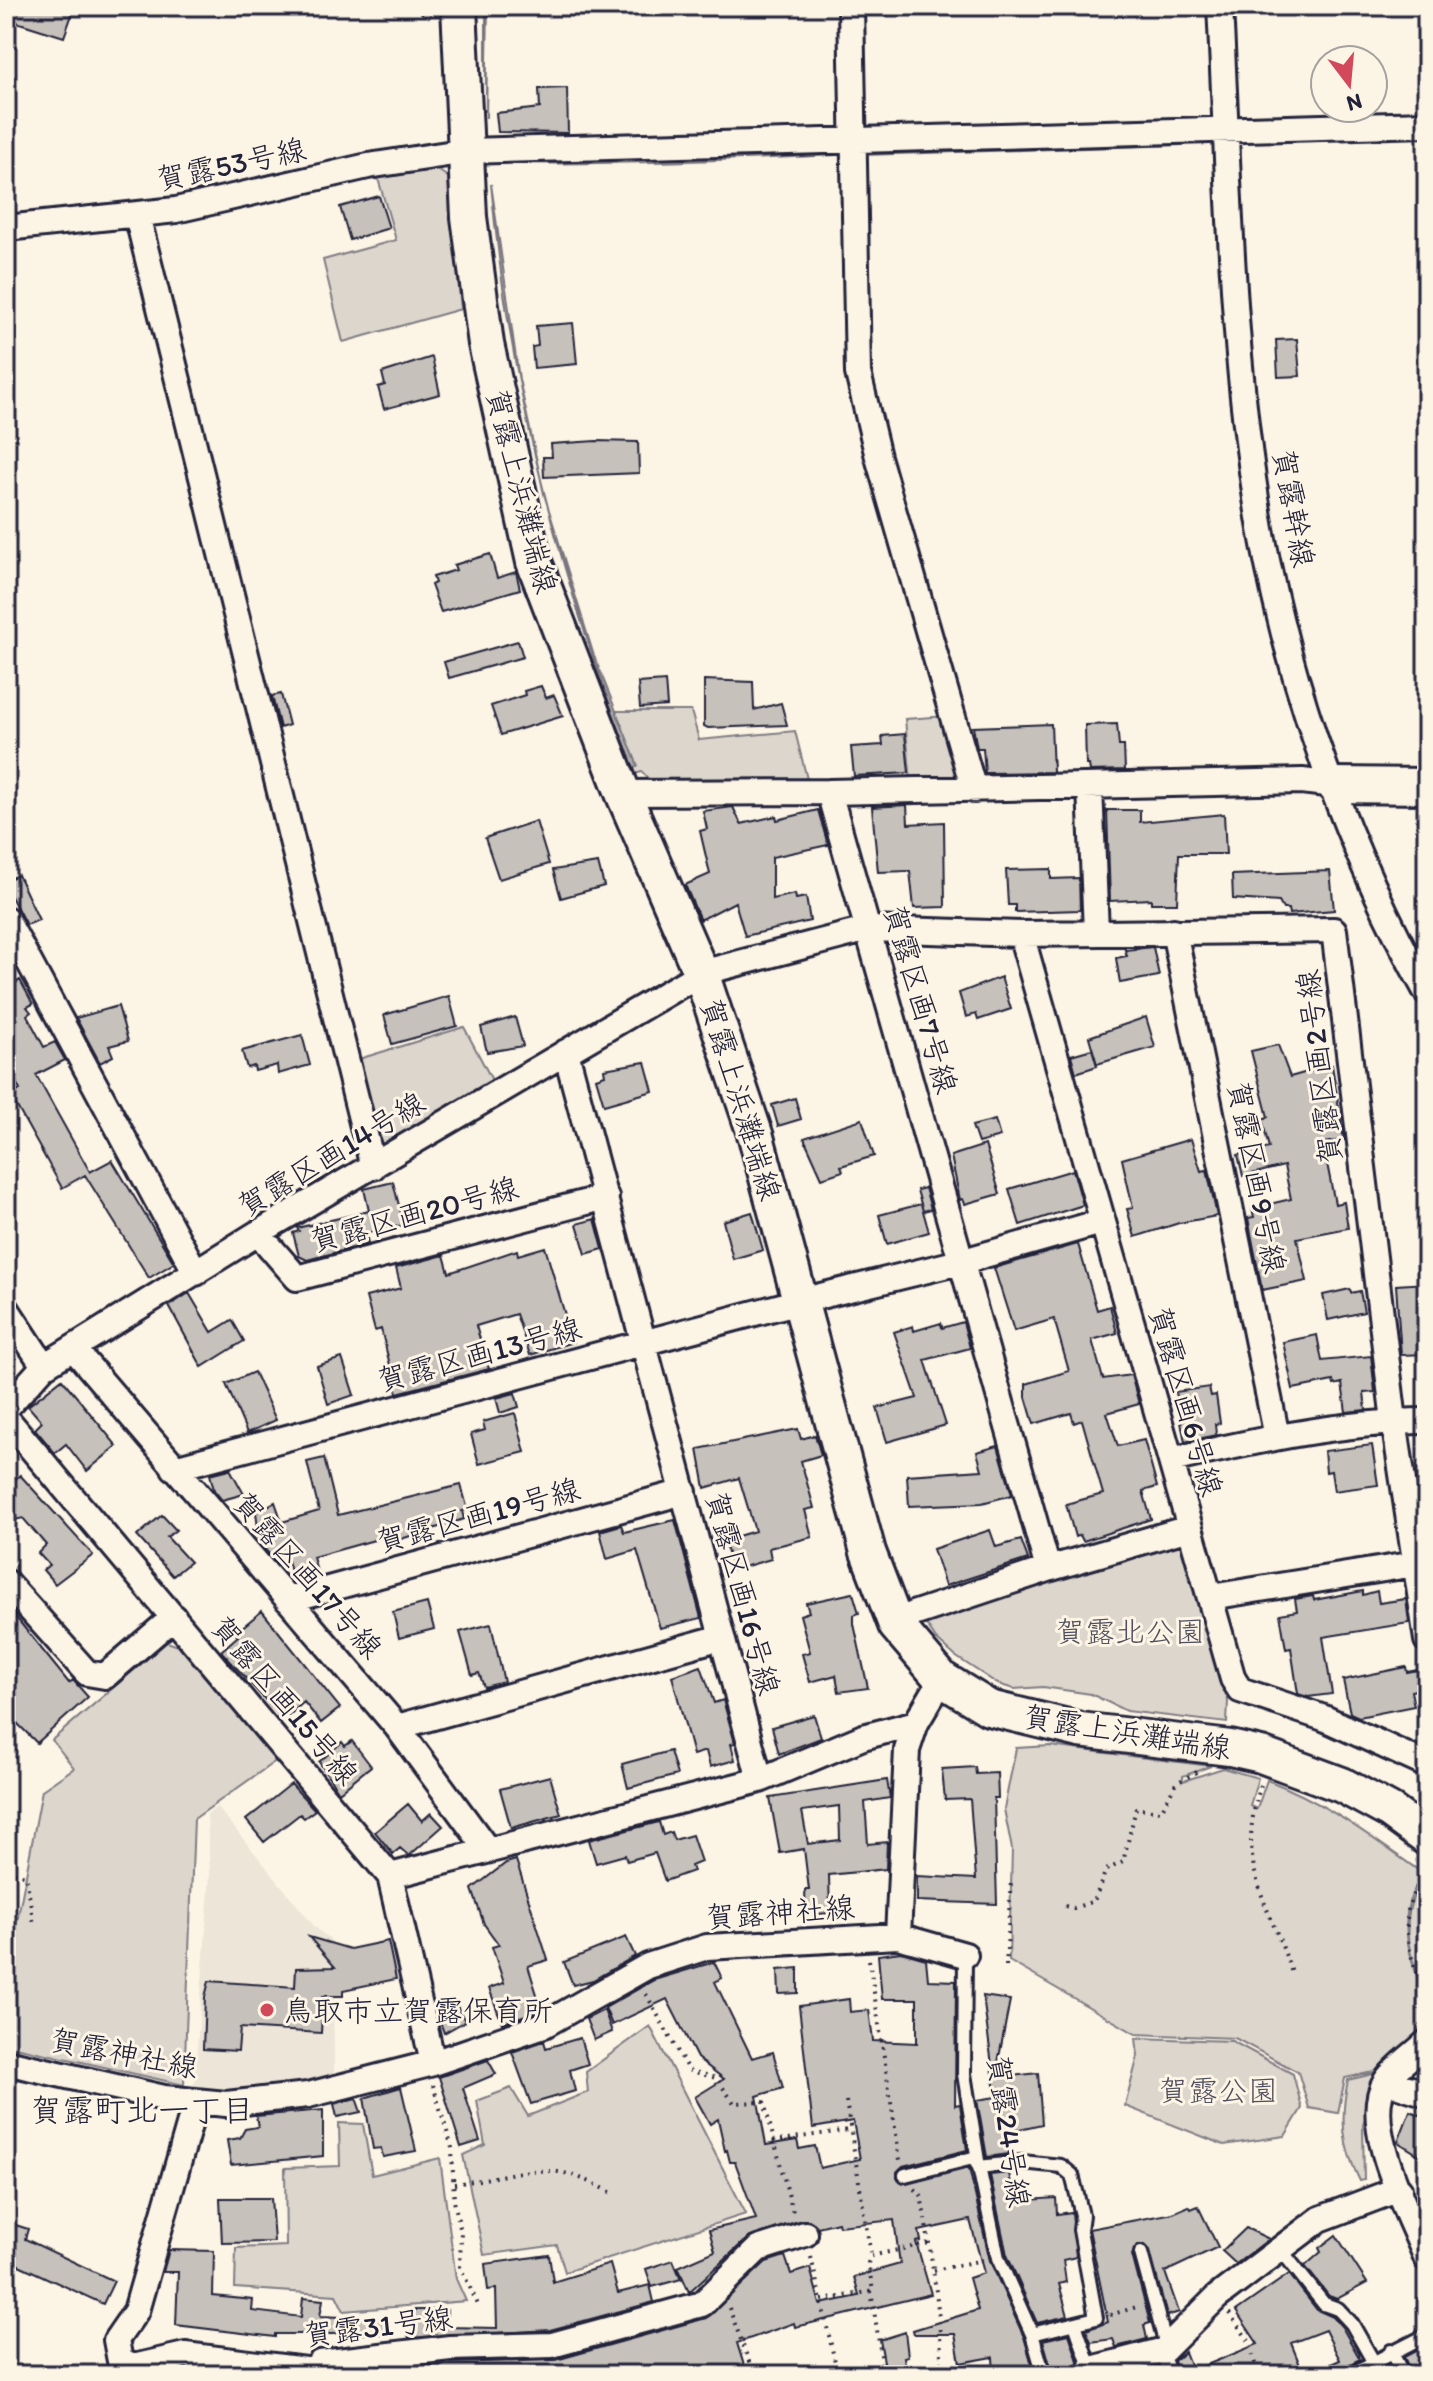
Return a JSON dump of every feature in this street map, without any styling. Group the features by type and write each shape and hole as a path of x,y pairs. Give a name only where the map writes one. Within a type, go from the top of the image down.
{"street":[{"name":"賀露上浜灘端線","path":"459,6 469,217 486,344 534,562 623,793 701,973 756,1137 840,1456 896,1625 942,1679 989,1708 1080,1730 1230,1748 1261,1755 1342,1785 1390,1811 1427,1838"},
{"path":"851,6 858,373 863,400 974,790"},
{"name":"賀露幹線","path":"1220,6 1239,355 1262,531 1301,694 1350,837 1427,993"},
{"name":"賀露53号線","path":"6,228 137,215 288,187 368,166 467,151 1427,124"},
{"path":"137,215 373,1167"},
{"path":"623,793 974,790 1302,781 1334,785 1427,786"},
{"path":"1090,787 1096,932"},
{"name":"賀露区画7号線","path":"829,792 1048,1569"},
{"path":"6,919 196,1273"},
{"name":"賀露区画2号線","path":"701,973 869,929 1021,934 1334,930 1394,1421 1427,1640"},
{"name":"賀露区画9号線","path":"1174,931 1277,1437"},
{"name":"賀露区画6号線","path":"1021,934 1233,1679 1240,1690 1324,1718 1427,1765"},
{"name":"賀露区画14号線","path":"6,1408 44,1366 258,1233 701,973"},
{"name":"賀露区画16号線","path":"566,1052 760,1780"},
{"name":"賀露区画20号線","path":"258,1233 297,1278 606,1197"},
{"name":"賀露区画13号線","path":"174,1468 800,1301 960,1262 1101,1222"},
{"path":"6,1308 44,1366"},
{"name":"賀露区画17号線","path":"73,1348 397,1727 487,1849"},
{"name":"賀露区画15号線","path":"6,1418 390,1876 430,2064"},
{"path":"1171,1460 1277,1437 1394,1421 1427,1421"},
{"name":"賀露区画19号線","path":"288,1600 684,1492"},
{"path":"913,1614 1048,1569 1189,1528"},
{"path":"1211,1597 1415,1564"},
{"path":"6,1582 87,1673 105,1676 174,1617"},
{"path":"397,1727 722,1637"},
{"name":"賀露神社線","path":"6,2062 164,2098 226,2104 308,2095 430,2064 544,2025 648,1966 707,1947 898,1936 907,1750 916,1723 942,1679"},
{"path":"390,1876 760,1780 863,1737 916,1723"},
{"name":"賀露24号線","path":"898,1936 965,1955"},
{"path":"1427,2042 1386,2081 1376,2108 1377,2122 1399,2189 1427,2259"},
{"path":"1386,2081 1427,2094"},
{"name":"賀露31号線","path":"196,2101 136,2311 116,2340 120,2361 126,2365 133,2367 185,2355 314,2371 320,2363 436,2349 552,2345 702,2304 720,2287"},
{"path":"1092,2372 1164,2350 1217,2297 1320,2219 1399,2189"},
{"path":"720,2287 758,2249 805,2234"}],"lane":[{"name":"賀露24号線","path":"965,1955 964,2074 979,2167 998,2258 1032,2334 1044,2375"},
{"path":"905,2175 973,2158 979,2167 1041,2163 1061,2166 1072,2175 1082,2215 1080,2230 1096,2318 1032,2334"},
{"path":"1281,2250 1324,2304 1338,2309 1352,2324 1373,2361"},
{"path":"1141,2253 1164,2338 1170,2375"},
{"path":"1075,2324 1092,2372"},
{"path":"1349,2375 1427,2335"},
{"path":"1391,2351 1403,2375"}],"path":[{"path":"1265,1774 1250,1819 1252,1855 1262,1901 1292,1973"},
{"path":"1065,1906 1074,1908 1094,1901 1106,1870 1123,1862 1136,1808 1161,1811 1170,1791 1184,1778"},
{"path":"6,1871 26,1876 34,1925"},
{"path":"1420,1981 1408,1947 1406,1913 1412,1894 1426,1876"},
{"path":"1006,1966 1011,1880"},
{"path":"637,1974 688,2070 716,2078 734,2103 764,2102 795,2218 805,2234 838,2375"},
{"path":"430,2064 447,2126 454,2201 461,2232 460,2266 479,2307"},
{"path":"846,2101 871,2256 871,2291 884,2375"},
{"path":"773,2141 849,2130"},
{"path":"454,2184 524,2170 560,2170 584,2177 612,2193"},
{"path":"871,2256 929,2243"},
{"path":"934,2270 998,2258"},
{"path":"720,2287 754,2375"},
{"path":"822,2300 871,2291"},
{"path":"1217,2297 1249,2341 1258,2375"},
{"path":"1096,2318 1155,2302"}],"shaded area":[{"path":"486,6 488,6 486,118"},
{"path":"1181,140 1181,145 865,155 865,152"},
{"path":"838,152 838,155 714,160 506,163 506,159"},
{"path":"491,184 519,379 542,483 524,408 510,334"},
{"path":"548,507 594,656 638,766 634,768 583,626"},
{"name":"鳥取市立賀露保育所","path":"217,1807 315,1927 333,1942 334,2078 294,2087 194,2089 210,1875 207,1814"}],"green space":[{"path":"432,166 448,177 461,309 343,342 323,260 396,240 377,175"},
{"path":"611,711 691,711 699,740 795,731 808,783 657,788 642,772 635,774"},
{"path":"948,716 966,780 911,782 905,719"},
{"path":"464,1027 494,1084 380,1152 349,1062"},
{"name":"賀露北公園","path":"1173,1541 1185,1548 1228,1701 1227,1723 1126,1711 1091,1694 1043,1687 1014,1689 998,1684 955,1656 936,1639 919,1614"},
{"path":"167,1642 190,1650 277,1760 194,1819 184,2085 6,2045 6,1980 42,1790 74,1768 52,1740"},
{"path":"1050,1746 1211,1766 1183,1776 1183,1781 1223,1768 1258,1778 1250,1806 1257,1809 1267,1780 1329,1810 1425,1875 1410,1900 1406,1927 1408,1942 1411,1956 1420,1984 1408,1939 1408,1916 1414,1895 1427,1877 1427,2032 1382,2070 1345,2078 1338,2113 1309,2108 1298,2072 1235,2038 1136,2034 1009,1961 1012,1849 1004,1809 1016,1748"},
{"path":"650,2026 746,2214 565,2272 557,2245 484,2255 463,2155 485,2145 477,2101 511,2088 528,2116 588,2092 586,2072"},
{"name":"賀露公園","path":"1136,2038 1232,2041 1293,2074 1302,2108 1285,2136 1224,2145 1125,2106 1138,2056"},
{"path":"1381,2072 1363,2125 1364,2180 1360,2181 1349,2156 1344,2132 1348,2080"},
{"path":"339,2123 363,2124 372,2175 440,2158 456,2279 466,2301 344,2311 336,2295 235,2288 236,2248 286,2246 285,2168 340,2166"}],"building":[{"path":"14,6 75,6 64,37 10,20"},
{"path":"567,88 568,133 498,132 496,113 540,108 539,89"},
{"path":"379,196 389,228 350,240 340,207"},
{"path":"573,323 577,364 534,368 532,347 538,346 536,326"},
{"path":"1297,339 1300,376 1278,377 1276,340"},
{"path":"432,357 440,394 384,409 378,387 385,385 382,373"},
{"path":"638,442 639,473 544,477 543,457 552,457 551,444"},
{"path":"490,554 497,578 516,572 520,589 441,612 431,585 435,583 433,577 456,570 454,565"},
{"path":"518,641 523,657 449,678 444,662"},
{"path":"704,680 753,682 754,710 781,703 787,725 704,726"},
{"path":"665,681 667,706 640,708 638,683"},
{"path":"541,686 546,698 554,695 563,716 501,735 491,706 525,695 524,691"},
{"path":"281,694 289,725 280,728 272,696"},
{"path":"1051,724 1053,772 985,773 983,748 977,748 973,727"},
{"path":"1117,724 1119,746 1124,746 1125,770 1090,771 1089,765 1086,765 1085,725"},
{"path":"905,734 909,773 854,776 851,747 883,745 882,736"},
{"path":"907,805 908,824 944,822 945,907 914,908 910,871 878,872 872,807"},
{"path":"733,807 741,824 776,816 777,820 818,810 828,845 772,857 772,899 795,894 796,899 806,897 810,921 745,936 735,902 700,920 685,885 710,874 700,831 707,829 703,811"},
{"path":"1107,810 1140,810 1140,822 1224,814 1226,854 1179,854 1177,903 1151,903 1151,899 1110,901"},
{"path":"536,821 549,864 499,879 485,838"},
{"path":"598,863 604,886 561,898 553,870"},
{"path":"1051,869 1051,879 1079,878 1080,910 1015,912 1015,905 1008,905 1006,870"},
{"path":"1330,871 1334,910 1289,914 1288,909 1283,909 1279,902 1233,899 1232,875"},
{"path":"18,875 39,920 26,925 6,887 6,880"},
{"path":"1153,947 1159,976 1120,983 1116,958 1127,956 1125,950"},
{"path":"1001,977 1011,1009 978,1020 976,1014 966,1017 959,993"},
{"path":"20,980 33,1004 27,1007 31,1012 27,1015 44,1047 55,1042 65,1060 36,1075 90,1172 112,1160 174,1263 149,1278 85,1175 62,1188 11,1096 20,1090 6,1064 6,989"},
{"path":"449,996 457,1026 392,1044 384,1015"},
{"path":"118,1006 128,1041 109,1046 113,1056 100,1063 76,1018"},
{"path":"515,1017 523,1046 487,1052 481,1027"},
{"path":"1146,1017 1155,1047 1097,1064 1089,1037"},
{"path":"302,1035 310,1065 278,1074 277,1065 255,1071 254,1066 247,1068 242,1051"},
{"path":"1278,1045 1290,1077 1332,1065 1344,1140 1323,1143 1335,1204 1344,1202 1348,1228 1297,1238 1307,1281 1262,1290 1248,1218 1254,1217 1252,1208 1291,1199 1284,1166 1243,1176 1238,1155 1269,1148 1262,1119 1268,1117 1251,1051"},
{"path":"1092,1049 1097,1066 1076,1073 1071,1055"},
{"path":"645,1062 653,1091 604,1105 596,1078 605,1075 604,1069"},
{"path":"795,1098 801,1119 778,1126 772,1105"},
{"path":"862,1119 874,1156 841,1166 843,1171 822,1178 804,1138"},
{"path":"995,1120 1000,1137 978,1143 972,1126"},
{"path":"1191,1139 1201,1171 1207,1170 1217,1216 1179,1223 1135,1237 1127,1209 1133,1208 1122,1159"},
{"path":"985,1145 1000,1194 965,1204 963,1199 960,1200 951,1156"},
{"path":"1073,1170 1083,1205 1020,1225 1009,1189"},
{"path":"393,1182 404,1225 366,1233 368,1244 307,1260 299,1256 293,1233 299,1231 297,1228 369,1211 364,1189"},
{"path":"925,1188 931,1209 923,1211 917,1190"},
{"path":"921,1204 929,1232 887,1244 879,1215"},
{"path":"752,1212 763,1250 733,1259 723,1221"},
{"path":"595,1219 603,1249 586,1254 577,1224"},
{"path":"1078,1244 1097,1310 1110,1306 1117,1333 1092,1340 1103,1379 1131,1375 1139,1404 1107,1413 1118,1446 1144,1440 1157,1487 1143,1491 1151,1519 1083,1541 1080,1535 1075,1537 1066,1504 1103,1494 1082,1420 1074,1423 1071,1413 1034,1424 1026,1397 1026,1384 1069,1371 1054,1319 1014,1331 994,1268"},
{"path":"545,1247 573,1342 530,1355 516,1314 476,1326 489,1369 397,1393 381,1329 375,1331 366,1297 401,1288 396,1268 444,1255 449,1273 517,1250 518,1255"},
{"path":"1427,1283 1427,1354 1401,1355 1396,1285"},
{"path":"1350,1289 1351,1293 1360,1291 1364,1312 1328,1320 1323,1295"},
{"path":"189,1293 212,1332 232,1320 244,1341 202,1367 169,1306"},
{"path":"963,1322 970,1348 925,1360 946,1425 887,1442 877,1408 917,1398 894,1332 913,1326 914,1331 941,1323 942,1328"},
{"path":"1317,1335 1322,1361 1371,1356 1375,1392 1364,1393 1366,1410 1346,1412 1342,1383 1334,1385 1333,1381 1293,1389 1283,1342"},
{"path":"342,1358 354,1395 328,1404 317,1366"},
{"path":"254,1372 276,1420 247,1433 226,1384"},
{"path":"62,1379 117,1446 87,1471 66,1444 55,1453 35,1429 42,1422 28,1406"},
{"path":"1209,1387 1211,1396 1216,1395 1220,1423 1215,1424 1216,1435 1185,1442 1175,1392"},
{"path":"515,1393 519,1407 500,1413 496,1398"},
{"path":"515,1413 525,1452 479,1464 471,1434 485,1430 483,1422"},
{"path":"798,1429 801,1439 815,1435 821,1455 801,1461 814,1508 805,1510 812,1537 769,1548 771,1559 733,1570 724,1540 755,1531 739,1478 705,1488 698,1449"},
{"path":"1372,1445 1378,1485 1334,1491 1331,1471 1326,1472 1324,1451"},
{"path":"998,1446 1012,1495 982,1503 909,1506 907,1475 982,1470 977,1452"},
{"path":"324,1458 338,1515 461,1485 468,1510 462,1511 464,1519 398,1540 396,1534 313,1557 318,1576 294,1583 288,1561 278,1564 260,1544 256,1512 275,1502 282,1522 319,1511 307,1462"},
{"path":"230,1469 244,1494 222,1500 214,1490 210,1474"},
{"path":"20,1475 93,1555 55,1584 43,1570 49,1565 38,1553 46,1545 23,1518 15,1520 6,1510 6,1487"},
{"path":"162,1515 176,1530 167,1537 190,1562 173,1576 137,1536"},
{"path":"675,1520 701,1618 660,1628 637,1550 607,1559 600,1531 621,1525 624,1532"},
{"path":"990,1530 996,1547 1021,1540 1028,1559 945,1586 933,1549"},
{"path":"1363,1591 1363,1595 1377,1591 1379,1603 1406,1599 1409,1623 1323,1637 1332,1694 1308,1697 1298,1694 1291,1648 1286,1649 1280,1614 1297,1611 1295,1599 1313,1596 1314,1600"},
{"path":"853,1593 859,1613 854,1615 854,1624 868,1688 839,1692 836,1675 810,1682 802,1654 810,1652 800,1615 809,1612 806,1603"},
{"path":"427,1603 434,1629 399,1638 393,1612"},
{"path":"6,1605 69,1683 73,1680 88,1697 37,1743 6,1712"},
{"path":"262,1611 340,1708 321,1723 304,1702 288,1716 284,1711 279,1715 221,1651 238,1636 235,1633"},
{"path":"491,1624 504,1682 484,1687 479,1673 472,1675 460,1632"},
{"path":"701,1666 714,1703 723,1700 735,1743 731,1744 735,1760 710,1767 706,1751 693,1755 672,1676"},
{"path":"1406,1667 1407,1672 1418,1670 1421,1689 1411,1691 1414,1706 1359,1717 1350,1713 1343,1680"},
{"path":"814,1715 821,1738 779,1754 772,1727"},
{"path":"352,1741 371,1766 339,1792 319,1762 342,1742 345,1746"},
{"path":"670,1751 677,1775 628,1788 622,1764"},
{"path":"975,1767 976,1774 997,1773 998,1798 994,1798 997,1904 917,1901 917,1876 976,1879 970,1799 945,1800 942,1769"},
{"path":"550,1776 561,1814 511,1828 500,1789"},
{"path":"887,1780 890,1798 865,1802 868,1844 887,1842 886,1869 829,1875 830,1913 806,1915 805,1890 809,1890 804,1849 780,1853 770,1798","holes":["839,1806 840,1840 808,1844 802,1811"]},
{"path":"291,1784 315,1810 304,1818 300,1814 264,1842 246,1820"},
{"path":"408,1804 422,1821 431,1813 443,1826 409,1856 400,1848 393,1854 375,1832"},
{"path":"659,1822 663,1835 671,1832 674,1840 692,1835 701,1862 691,1866 693,1871 665,1881 655,1853 627,1861 625,1855 596,1863 589,1840"},
{"path":"516,1860 548,1960 528,1966 540,2004 533,2007 535,2012 502,2023 489,1988 504,1983 492,1947 499,1945 484,1924 472,1889 506,1863"},
{"path":"309,1937 350,1949 388,1941 396,1979 343,1990 343,1996 323,1996 321,2033 240,2028 238,2051 203,2049 205,1997 209,1981 295,1987 296,1968 335,1967"},
{"path":"626,1937 635,1956 593,1980 573,1985 564,1962"},
{"path":"901,1952 926,1959 928,1980 956,1981 955,2105 960,2104 967,2150 903,2166 897,2172 897,2178 907,2184 969,2168 990,2261 1024,2337 1035,2375 994,2375 993,2357 960,2363 955,2334 914,2334 913,2330 978,2310 969,2278 984,2273 970,2220 919,2231 921,2241 916,2242 931,2294 795,2327 794,2323 737,2343 747,2375 417,2375 416,2367 451,2363 556,2360 706,2318 766,2262 785,2256 791,2274 810,2268 820,2304 859,2296 854,2277 900,2264 894,2220 839,2226 838,2222 818,2227 809,2220 801,2220 748,2238 689,2292 678,2267 715,2251 709,2230 756,2219 735,2162 730,2162 725,2151 718,2119 710,2124 695,2097 724,2079 697,2058 667,1999 612,2025 605,2008 654,1980 714,1962 722,1978 715,1982 752,2058 773,2052 783,2088 757,2096 766,2145 797,2140 799,2149 815,2146 820,2168 860,2159 853,2121 813,2128 799,2006 849,1999 850,2012 869,2010 873,2041 917,2043 917,1999 882,1999 878,1955"},
{"path":"798,1968 798,1993 779,1994 778,1970"},
{"path":"983,1996 1010,2000 996,2073 993,2073"},
{"path":"457,2006 465,2021 444,2033 438,2016"},
{"path":"604,2010 612,2032 594,2040 586,2019"},
{"path":"580,2038 588,2064 570,2070 575,2091 531,2104 512,2052 544,2041 546,2048"},
{"path":"488,2060 496,2074 463,2088 480,2141 461,2147 439,2077"},
{"path":"1038,2073 1042,2124 1006,2132 1009,2154 987,2157 977,2100 996,2097 993,2078"},
{"path":"401,2087 416,2151 383,2157 381,2148 373,2149 364,2098"},
{"path":"356,2098 361,2112 337,2117 334,2104"},
{"path":"323,2110 323,2156 231,2165 227,2140 240,2138 245,2129 258,2127 256,2116"},
{"path":"1410,2111 1427,2118 1427,2134 1419,2155 1398,2142"},
{"path":"1009,2173 1014,2201 1056,2198 1057,2214 1072,2212 1076,2257 1063,2260 1066,2282 1059,2284 1068,2316 1037,2323 1007,2255 990,2175"},
{"path":"220,2198 271,2198 274,2242 222,2243"},
{"path":"1189,2206 1191,2209 1198,2206 1218,2247 1165,2272 1179,2312 1167,2316 1150,2251 1144,2245 1138,2245 1132,2255 1150,2323 1144,2325 1147,2339 1116,2347 1113,2339 1091,2342 1086,2330 1108,2322 1089,2229 1173,2213"},
{"path":"6,2222 28,2229 25,2239 114,2281 103,2304 6,2259"},
{"path":"1246,2228 1269,2239 1236,2264 1222,2251"},
{"path":"1336,2235 1367,2283 1337,2299 1329,2296 1305,2266 1321,2252 1319,2248"},
{"path":"169,2250 214,2251 213,2296 253,2300 252,2311 301,2317 303,2298 323,2300 320,2316 385,2319 385,2334 275,2334 275,2337 176,2325 178,2272 163,2272"},
{"path":"549,2255 553,2282 610,2264 618,2293 650,2285 654,2302 550,2330 409,2338 404,2315 411,2315 411,2310 447,2310 447,2327 497,2328 496,2289 488,2290 485,2264"},
{"path":"673,2260 681,2279 652,2287 646,2269"},
{"path":"1289,2274 1317,2310 1333,2317 1342,2327 1360,2359 1344,2367 1340,2375 1306,2375 1340,2360 1325,2330 1291,2343 1304,2375 1182,2375 1258,2344 1236,2311"},
{"path":"905,2332 906,2370 886,2373 880,2340"},
{"path":"1069,2334 1078,2361 1078,2375 1053,2375 1043,2340"},
{"path":"1427,2345 1427,2371 1412,2375 1404,2357"},
{"path":"1185,2352 1191,2367 1178,2372 1174,2361"}],"place":[{"name":"鳥取市立賀露保育所","path":"267,2010"}],"district":[{"name":"賀露町北一丁目","path":"142,2110"}]}
